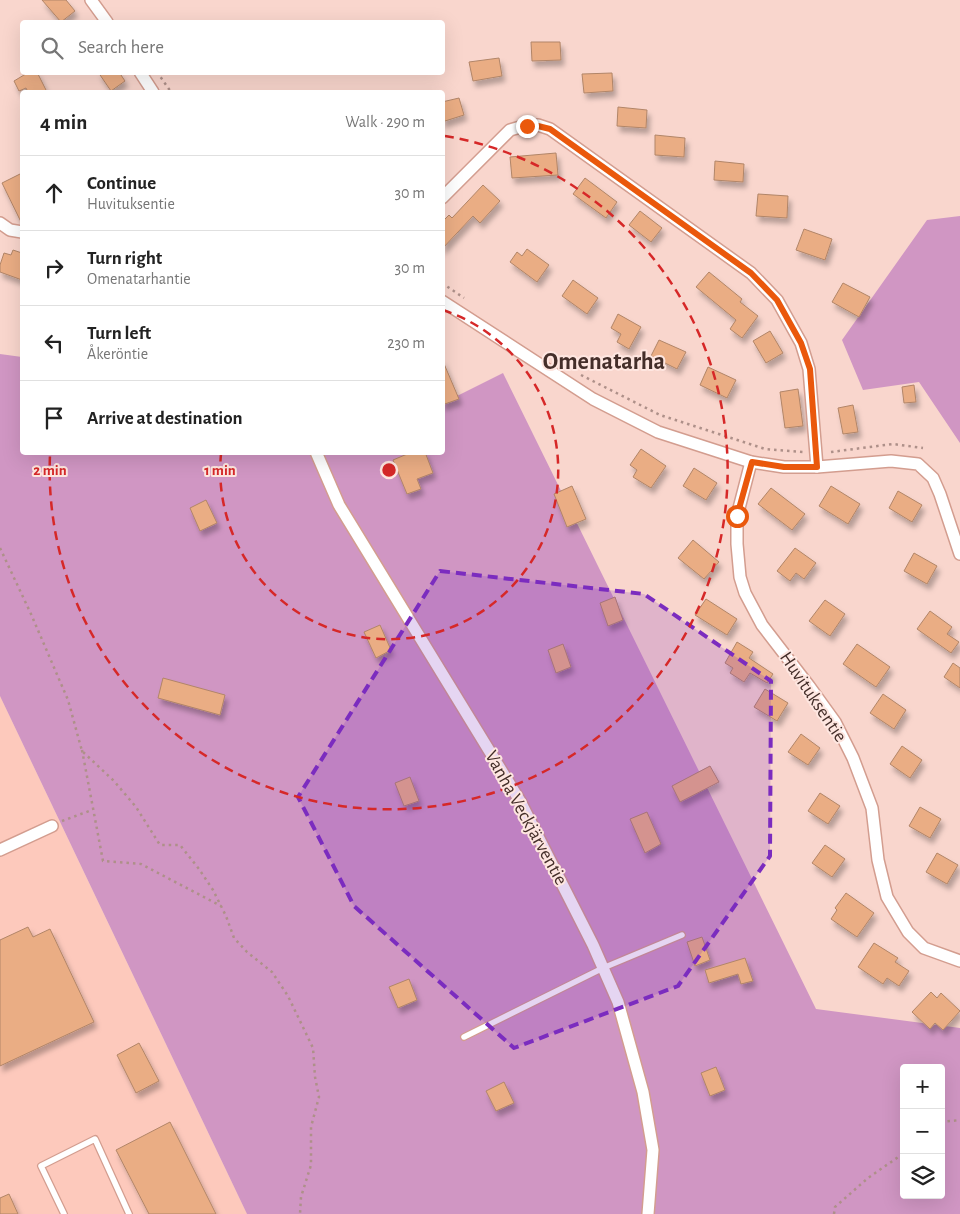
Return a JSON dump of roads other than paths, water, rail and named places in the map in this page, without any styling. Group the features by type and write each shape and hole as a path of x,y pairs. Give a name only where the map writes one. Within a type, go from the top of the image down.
{"street":[{"path":"91,0 106,20"},
{"path":"142,75 152,90"},
{"path":"445,195 510,130 527,126 550,129 751,273 777,300 801,343 810,369 817,467"},
{"path":"0,223 10,230 20,232"},
{"path":"445,303 593,399 658,432 752,462 784,467 817,467 891,461 918,464 934,478 960,554"},
{"name":"Vanha Veckjärventie","path":"317,455 339,505 520,801 593,944 618,1002 643,1092 653,1150 648,1214"},
{"name":"Huvituksentie","path":"752,462 737,516 740,577 745,593 762,626 835,722 853,758 872,808 878,860 887,897 908,932 924,948 960,961"},
{"path":"0,850 52,826"}],"lane":[{"path":"464,1038 603,968 682,935"},
{"path":"64,1214 41,1166 95,1139 129,1214"}],"district":[{"name":"Omenatarha","path":"604,362"}]}
